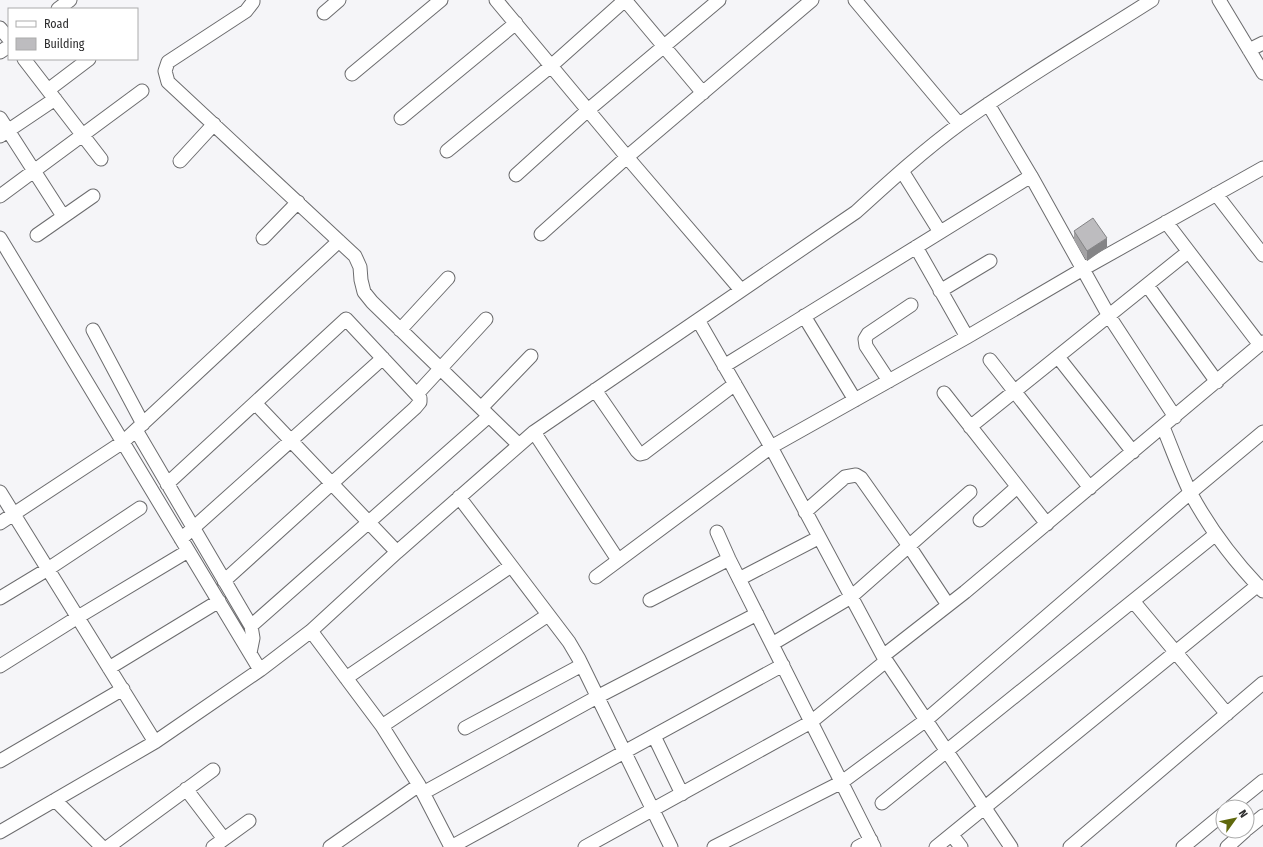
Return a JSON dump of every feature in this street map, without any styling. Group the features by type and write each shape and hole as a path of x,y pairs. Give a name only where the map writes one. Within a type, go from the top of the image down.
{"street":[{"path":"59,8 70,0"},
{"path":"254,0 246,11 168,62 165,71 168,82 355,256 360,267 364,292 372,302 518,444"},
{"path":"324,13 340,0"},
{"path":"352,74 441,0"},
{"path":"496,0 627,157 741,290"},
{"path":"447,151 551,66 625,0 703,93"},
{"path":"516,175 588,110 719,0"},
{"path":"541,234 627,157 812,0"},
{"path":"855,0 959,124"},
{"path":"0,832 155,742 260,670 311,632 397,552 518,444 856,212 902,171 959,124 1152,0"},
{"path":"1219,0 1263,73"},
{"path":"400,118 516,23"},
{"path":"0,28 8,38"},
{"path":"1249,50 1263,43"},
{"path":"25,60 101,158"},
{"path":"4,133 89,60"},
{"path":"0,196 142,91"},
{"path":"988,104 1031,176 1109,316 1175,417"},
{"path":"0,118 4,133 34,171 64,216"},
{"path":"180,161 214,124"},
{"path":"596,578 618,560 771,447 1263,168"},
{"path":"902,171 940,232"},
{"path":"724,366 1031,176"},
{"path":"1216,194 1263,255"},
{"path":"37,235 93,196"},
{"path":"263,238 298,202"},
{"path":"585,847 811,722 948,605 1261,344 1166,222"},
{"path":"0,238 260,670"},
{"path":"0,523 123,442 339,241"},
{"path":"916,247 967,337"},
{"path":"970,427 1188,252"},
{"path":"940,291 990,261"},
{"path":"400,330 448,278"},
{"path":"1147,285 1217,382"},
{"path":"889,381 866,346 865,339 868,334 912,305"},
{"path":"804,316 854,400"},
{"path":"417,394 486,318"},
{"path":"167,484 346,319 420,398 420,402 415,408 224,581"},
{"path":"698,320 771,447 818,538 885,658 1011,847"},
{"path":"93,330 167,484 251,626 253,638 250,654"},
{"path":"251,626 368,523 485,412 531,356"},
{"path":"1058,357 1133,452"},
{"path":"181,539 383,358"},
{"path":"990,360 1090,488"},
{"path":"595,390 640,454 644,453 735,384"},
{"path":"944,394 1046,524"},
{"path":"255,403 397,552"},
{"path":"936,847 1259,583 1245,572 1216,534 1190,492 1163,427"},
{"path":"534,432 618,560"},
{"path":"714,847 842,782 926,720 1190,492 1263,432"},
{"path":"805,512 845,477 856,475 861,478 948,605"},
{"path":"980,520 1017,487"},
{"path":"0,492 155,742"},
{"path":"772,644 851,597 970,492"},
{"path":"459,497 569,642 582,665 671,847"},
{"path":"0,598 48,569 140,508"},
{"path":"718,532 739,579 873,844 858,847"},
{"path":"882,803 1216,534"},
{"path":"739,579 818,538"},
{"path":"0,666 188,551"},
{"path":"650,600 729,558"},
{"path":"346,678 511,566"},
{"path":"1133,601 1228,714"},
{"path":"109,668 219,602"},
{"path":"334,844 421,788 757,614"},
{"path":"382,726 548,615"},
{"path":"311,632 382,726 421,788 451,847 783,665"},
{"path":"465,728 582,665"},
{"path":"1070,847 1263,683"},
{"path":"0,761 123,689"},
{"path":"654,736 682,794"},
{"path":"108,847 213,770"},
{"path":"1241,799 1263,781"},
{"path":"186,789 224,839"},
{"path":"55,800 102,847"},
{"path":"1255,823 1263,816"},
{"path":"213,847 249,821"},
{"path":"1183,847 1215,821"},
{"path":"952,835 961,847"}],"building":[{"path":"1093,218 1107,238 1087,251 1074,231"}]}
